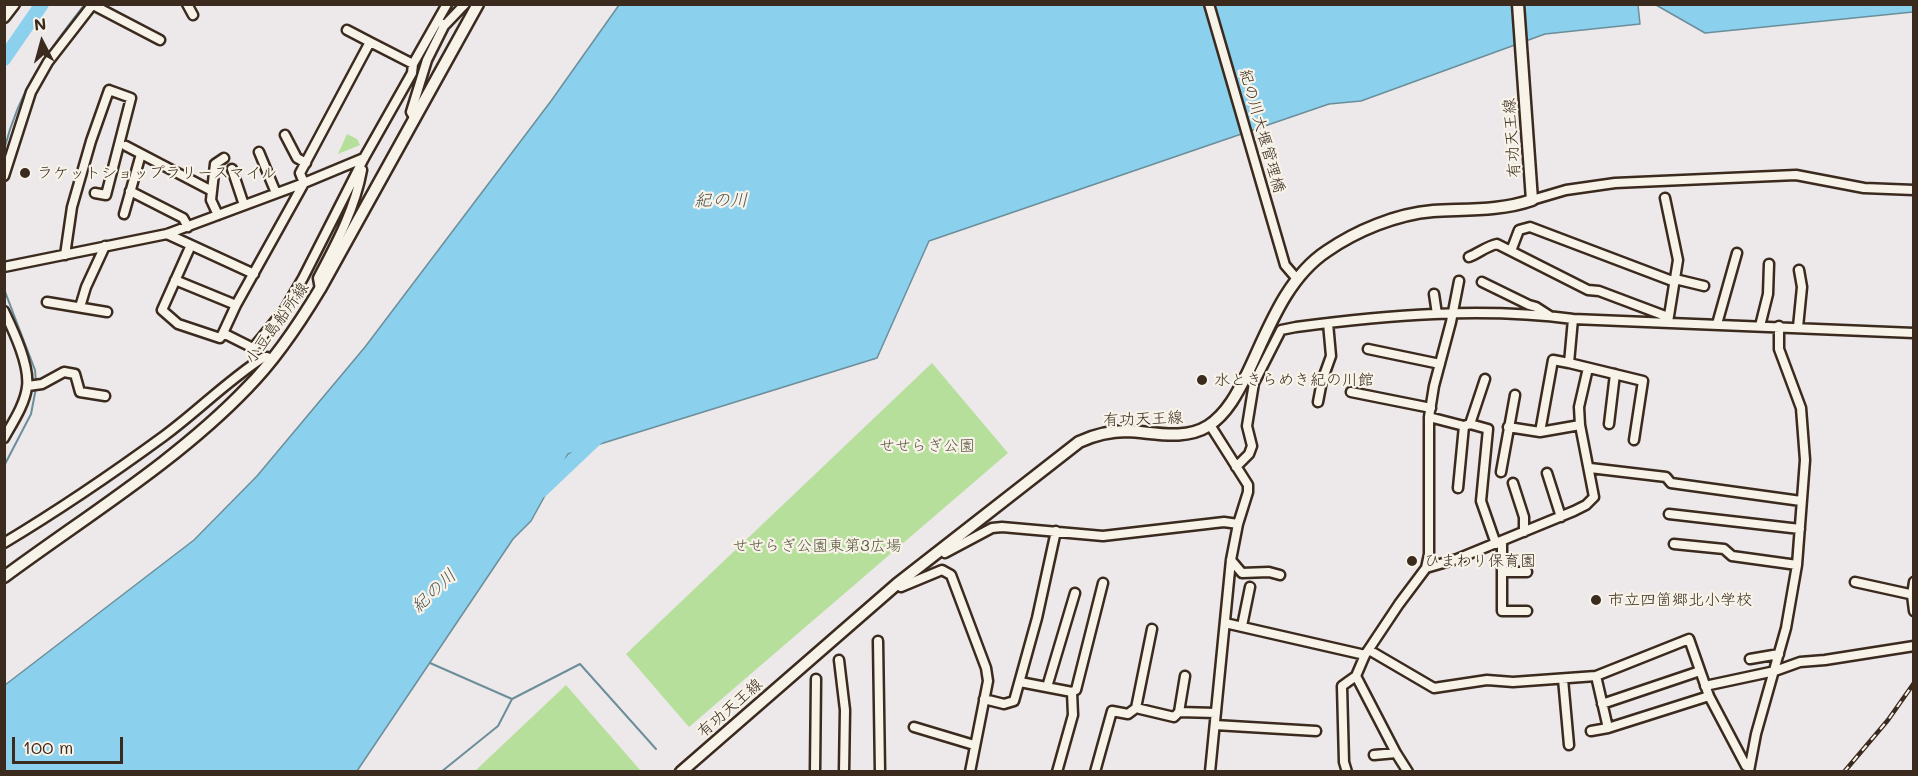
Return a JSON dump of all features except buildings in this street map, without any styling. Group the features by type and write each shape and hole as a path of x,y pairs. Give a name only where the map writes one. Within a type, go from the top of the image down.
{"main road":[{"path":"4,16 14,4"},
{"name":"小豆島船所線","path":"6,574 68,532 199,432 241,394 272,360 320,289 478,4"},
{"name":"有功天王線","path":"681,771 897,584 1078,442 1094,435 1110,432 1184,434 1199,431 1210,425 1228,407 1283,300 1297,279 1325,252 1349,238 1397,218 1431,211 1506,206 1532,200 1518,4"}],"street":[{"path":"415,119 411,112 414,101 447,4"},
{"path":"223,333 253,348 285,309 364,158 412,73 413,64 441,24 465,4"},
{"name":"紀の川大堰管理橋","path":"1209,4 1285,265 1297,279"},
{"path":"4,176 31,92 48,62 93,5 160,40"},
{"path":"188,5 193,15"},
{"path":"347,30 413,64"},
{"path":"304,183 300,173 370,42"},
{"path":"65,255 72,207 109,90 131,98 106,195 95,193"},
{"path":"285,135 297,158 306,163"},
{"path":"126,146 212,191"},
{"path":"259,152 276,193"},
{"path":"124,214 141,154"},
{"path":"218,215 212,200 212,191 215,164 224,158"},
{"path":"4,267 167,234 364,158"},
{"path":"320,289 318,278 339,239 358,192 364,158"},
{"path":"232,169 244,205"},
{"path":"1532,200 1566,190 1615,183 1796,175 1864,188 1914,190"},
{"path":"191,245 162,310 178,324 220,338 304,183"},
{"path":"130,191 183,218 188,226"},
{"path":"1665,198 1677,260 1668,319"},
{"path":"1511,251 1519,230 1530,227 1675,281 1704,286"},
{"path":"167,234 254,274"},
{"path":"1469,257 1497,244 1588,290 1599,291 1668,319"},
{"path":"80,307 86,286 105,246"},
{"path":"1717,324 1737,253"},
{"path":"1760,326 1768,294 1769,264"},
{"path":"1798,327 1802,287 1799,270"},
{"path":"175,280 236,305"},
{"path":"1347,771 1344,762 1342,686 1356,676 1367,653 1398,604 1426,568 1429,554 1430,412 1459,281"},
{"path":"1482,282 1550,316"},
{"path":"1434,294 1437,314"},
{"path":"47,302 107,312"},
{"path":"4,311 33,385"},
{"path":"1236,467 1250,454 1252,446 1247,426 1254,383 1281,330 1328,322 1452,313 1550,316 1573,319 1668,319 1717,324 1914,333"},
{"path":"1569,363 1573,319"},
{"path":"1318,402 1322,381 1331,356 1328,322"},
{"path":"1746,769 1786,628 1797,565 1800,530 1805,460 1804,427 1801,408 1779,349 1779,326"},
{"path":"1368,349 1440,364"},
{"path":"4,543 47,517 163,436 242,371 264,357 272,360"},
{"path":"1540,432 1553,360 1643,381 1634,440"},
{"path":"1426,568 1560,517 1586,505 1594,496 1580,425 1579,407 1588,368"},
{"path":"4,438 33,385 64,372 75,374 81,392 105,396"},
{"path":"1609,424 1615,374"},
{"path":"1458,488 1467,425 1485,379"},
{"path":"1351,392 1488,429 1481,501 1499,542 1502,612 1527,611"},
{"path":"1501,472 1515,395"},
{"path":"1210,425 1248,485 1231,560 1210,771"},
{"path":"1508,427 1540,432 1580,425"},
{"path":"1590,468 1666,477 1671,483 1801,501"},
{"path":"1547,473 1560,517"},
{"path":"1514,483 1524,518 1524,532"},
{"path":"1669,514 1800,530"},
{"path":"945,553 992,528 1002,527 1103,537 1224,522 1238,524"},
{"path":"984,699 1004,704 1014,701 1037,618 1056,531"},
{"path":"1674,544 1724,549 1732,556 1797,565"},
{"path":"1231,560 1242,573 1269,572 1280,575"},
{"path":"897,584 901,587 942,570 951,575 986,668 988,681 970,771"},
{"path":"1502,572 1527,572"},
{"path":"1855,582 1913,595"},
{"path":"1914,582 1914,611"},
{"path":"1020,682 1072,692 1076,690 1103,583"},
{"path":"1242,626 1250,587"},
{"path":"1047,687 1075,593"},
{"path":"1225,623 1367,653 1434,688 1488,680 1513,682 1596,676 1689,639 1708,696 1746,769"},
{"path":"1095,771 1112,711 1128,714 1136,708 1152,629"},
{"path":"878,641 880,771"},
{"path":"1705,686 1812,660 1914,646"},
{"path":"1750,659 1779,654"},
{"path":"839,660 845,710 844,771"},
{"path":"1602,704 1700,671"},
{"path":"1136,708 1174,717 1179,712 1185,676"},
{"path":"1356,676 1396,753 1408,771"},
{"path":"1596,676 1608,728"},
{"path":"814,771 816,679"},
{"path":"1563,679 1569,745"},
{"path":"1057,771 1073,716 1072,692"},
{"path":"1591,731 1608,728 1708,696"},
{"path":"1179,712 1216,713"},
{"path":"1215,725 1316,731"},
{"path":"914,727 974,745"},
{"path":"1374,755 1396,753"}],"green space":[{"path":"347,134 357,139 360,145 338,154"},
{"name":"せせらぎ公園","path":"932,363 1008,453 689,727 626,654"},
{"path":"566,685 640,770 475,771"}],"water":[{"path":"1913,4 1913,12 1705,33 1656,5"},
{"name":"紀の川","path":"619,5 1638,5 1640,24 1545,34 1361,101 1329,104 929,241 877,358 568,454 531,521 513,539 357,771 5,772 5,685 194,540 257,476 365,347 551,101"}],"waterway":[{"path":"4,59 42,4"},
{"path":"4,150 18,108 36,72 85,4"},
{"path":"4,289 35,370 36,382"},
{"path":"4,466 31,414 36,388"},
{"name":"紀の川","path":"541,491 599,436"},
{"path":"1851,660 1893,653"},
{"path":"430,663 512,699"},
{"path":"441,772 498,726 512,699 580,664 656,749"},
{"path":"1773,690 1778,673"}],"railway":[{"path":"1844,772 1888,720 1914,683"}],"place":[{"name":"ラケットショップラリースマイル","path":"25,173"},
{"name":"水ときらめき紀の川館","path":"1202,380"},
{"name":"ひまわり保育園","path":"1412,561"},
{"name":"市立四箇郷北小学校","path":"1596,600"}],"park label":[{"name":"せせらぎ公園東第3広場","path":"817,546"}]}
